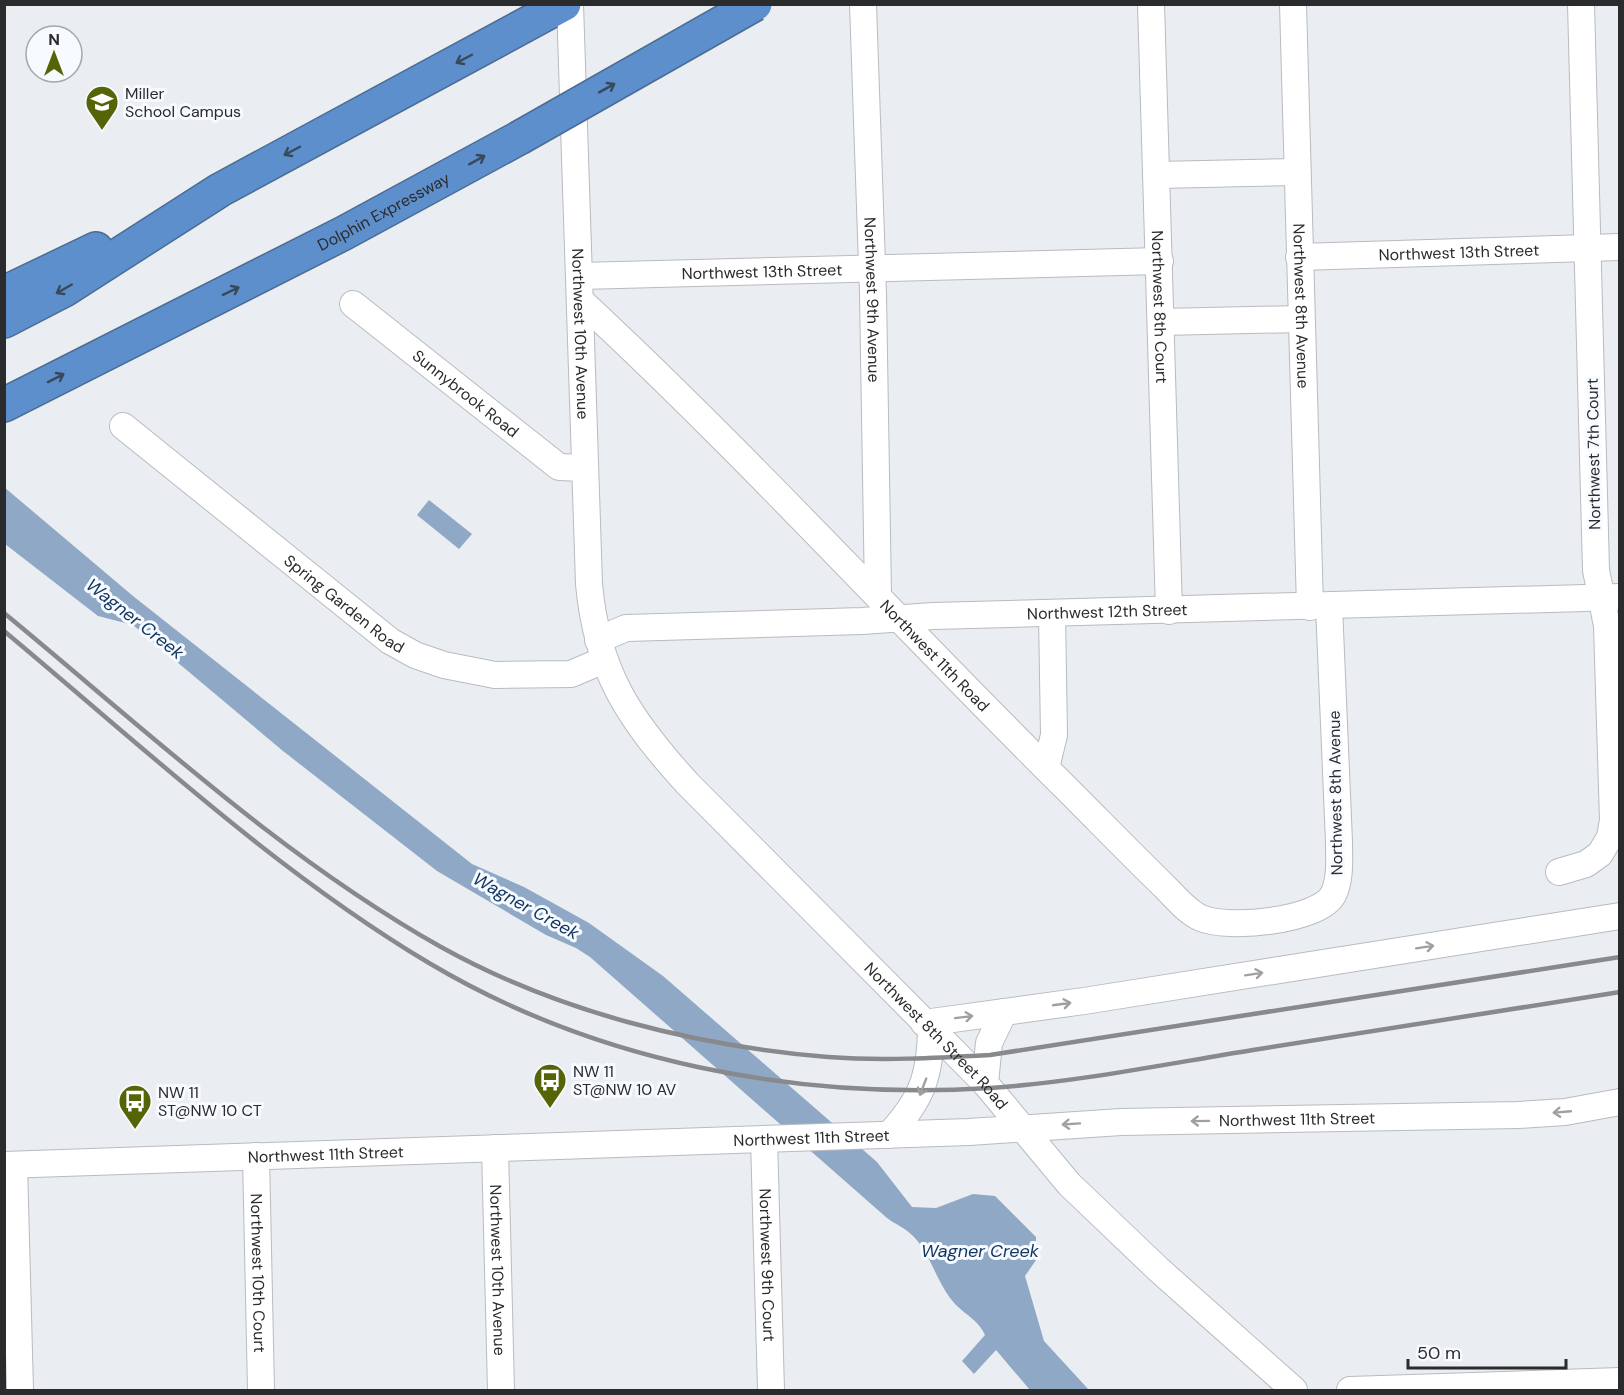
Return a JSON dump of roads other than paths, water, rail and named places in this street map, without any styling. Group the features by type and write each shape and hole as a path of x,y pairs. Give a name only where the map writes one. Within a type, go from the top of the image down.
{"highway":[{"path":"4,293 220,190 564,4"},
{"name":"Dolphin Expressway","path":"4,405 334,238 519,138 755,4"},
{"path":"4,321 64,290 220,190"}],"street":[{"name":"Northwest 10th Avenue","path":"570,4 589,585 600,650"},
{"name":"Northwest 9th Avenue","path":"863,4 872,267 878,595"},
{"name":"Northwest 8th Court","path":"1151,4 1160,261 1168,611"},
{"name":"Northwest 8th Avenue","path":"1293,4 1300,319 1339,842 1338,876 1334,893 1325,905"},
{"name":"Northwest 7th Court","path":"1559,872 1586,864 1600,854 1610,837 1613,820 1607,626 1611,597 1596,570 1581,4"},
{"path":"1157,175 1297,172"},
{"name":"Northwest 13th Street","path":"1299,257 1620,247"},
{"name":"Northwest 13th Street","path":"580,276 1160,261"},
{"name":"Northwest 11th Road","path":"581,301 902,619 1120,845 1201,918 1226,923 1248,923 1296,915 1325,905"},
{"name":"Sunnybrook Road","path":"353,304 559,466 585,468"},
{"path":"1161,322 1300,319"},
{"name":"Spring Garden Road","path":"123,426 390,641 415,655 475,672 518,675 571,674 600,650"},
{"name":"Northwest 12th Street","path":"600,650 626,628 933,616 1320,607 1611,597"},
{"path":"1046,768 1053,735 1052,614"},
{"name":"Northwest 8th Street Road","path":"600,650 630,713 657,749 985,1083 1021,1129 1077,1192 1294,1390"},
{"path":"889,1135 908,1114 924,1085 930,1063 927,1026 1620,916"},
{"path":"985,1083 989,1044 1004,1012"},
{"name":"Northwest 11th Street","path":"9,1165 889,1135 1121,1122 1530,1114 1583,1110 1620,1102"},
{"name":"Northwest 9th Court","path":"771,1390 774,1138"},
{"name":"Northwest 10th Avenue","path":"495,1148 501,1390"},
{"name":"Northwest 10th Court","path":"256,1156 261,1390"},
{"path":"9,1165 20,1390"},
{"path":"1350,1390 1620,1381"}],"water":[{"name":"Wagner Creek","path":"4,487 133,596 472,864 524,887 589,923 663,976 877,1162 912,1207 936,1208 973,1194 995,1196 1036,1237 1036,1260 1025,1276 1044,1341 1089,1390 1030,1390 996,1350 974,1374 962,1361 985,1335 976,1322 949,1297 925,1253 911,1234 887,1218 590,957 546,935 437,871 283,751 133,625 98,616 5,544"},
{"path":"429,500 472,534 459,549 417,515"}],"railway":[{"path":"4,613 215,790 325,873 382,912 441,947 532,990 628,1022 678,1034 778,1052 828,1057 889,1059 990,1055 1620,957"},
{"path":"4,631 210,806 263,848 372,927 429,963 493,998 560,1026 629,1050 700,1068 772,1080 845,1088 917,1090 990,1088 1089,1077 1620,992"}],"place":[{"name":"Miller School Campus","path":"102,131"},
{"name":"NW 11 ST@NW 10 AV","path":"550,1109"},
{"name":"NW 11 ST@NW 10 CT","path":"135,1130"}]}
